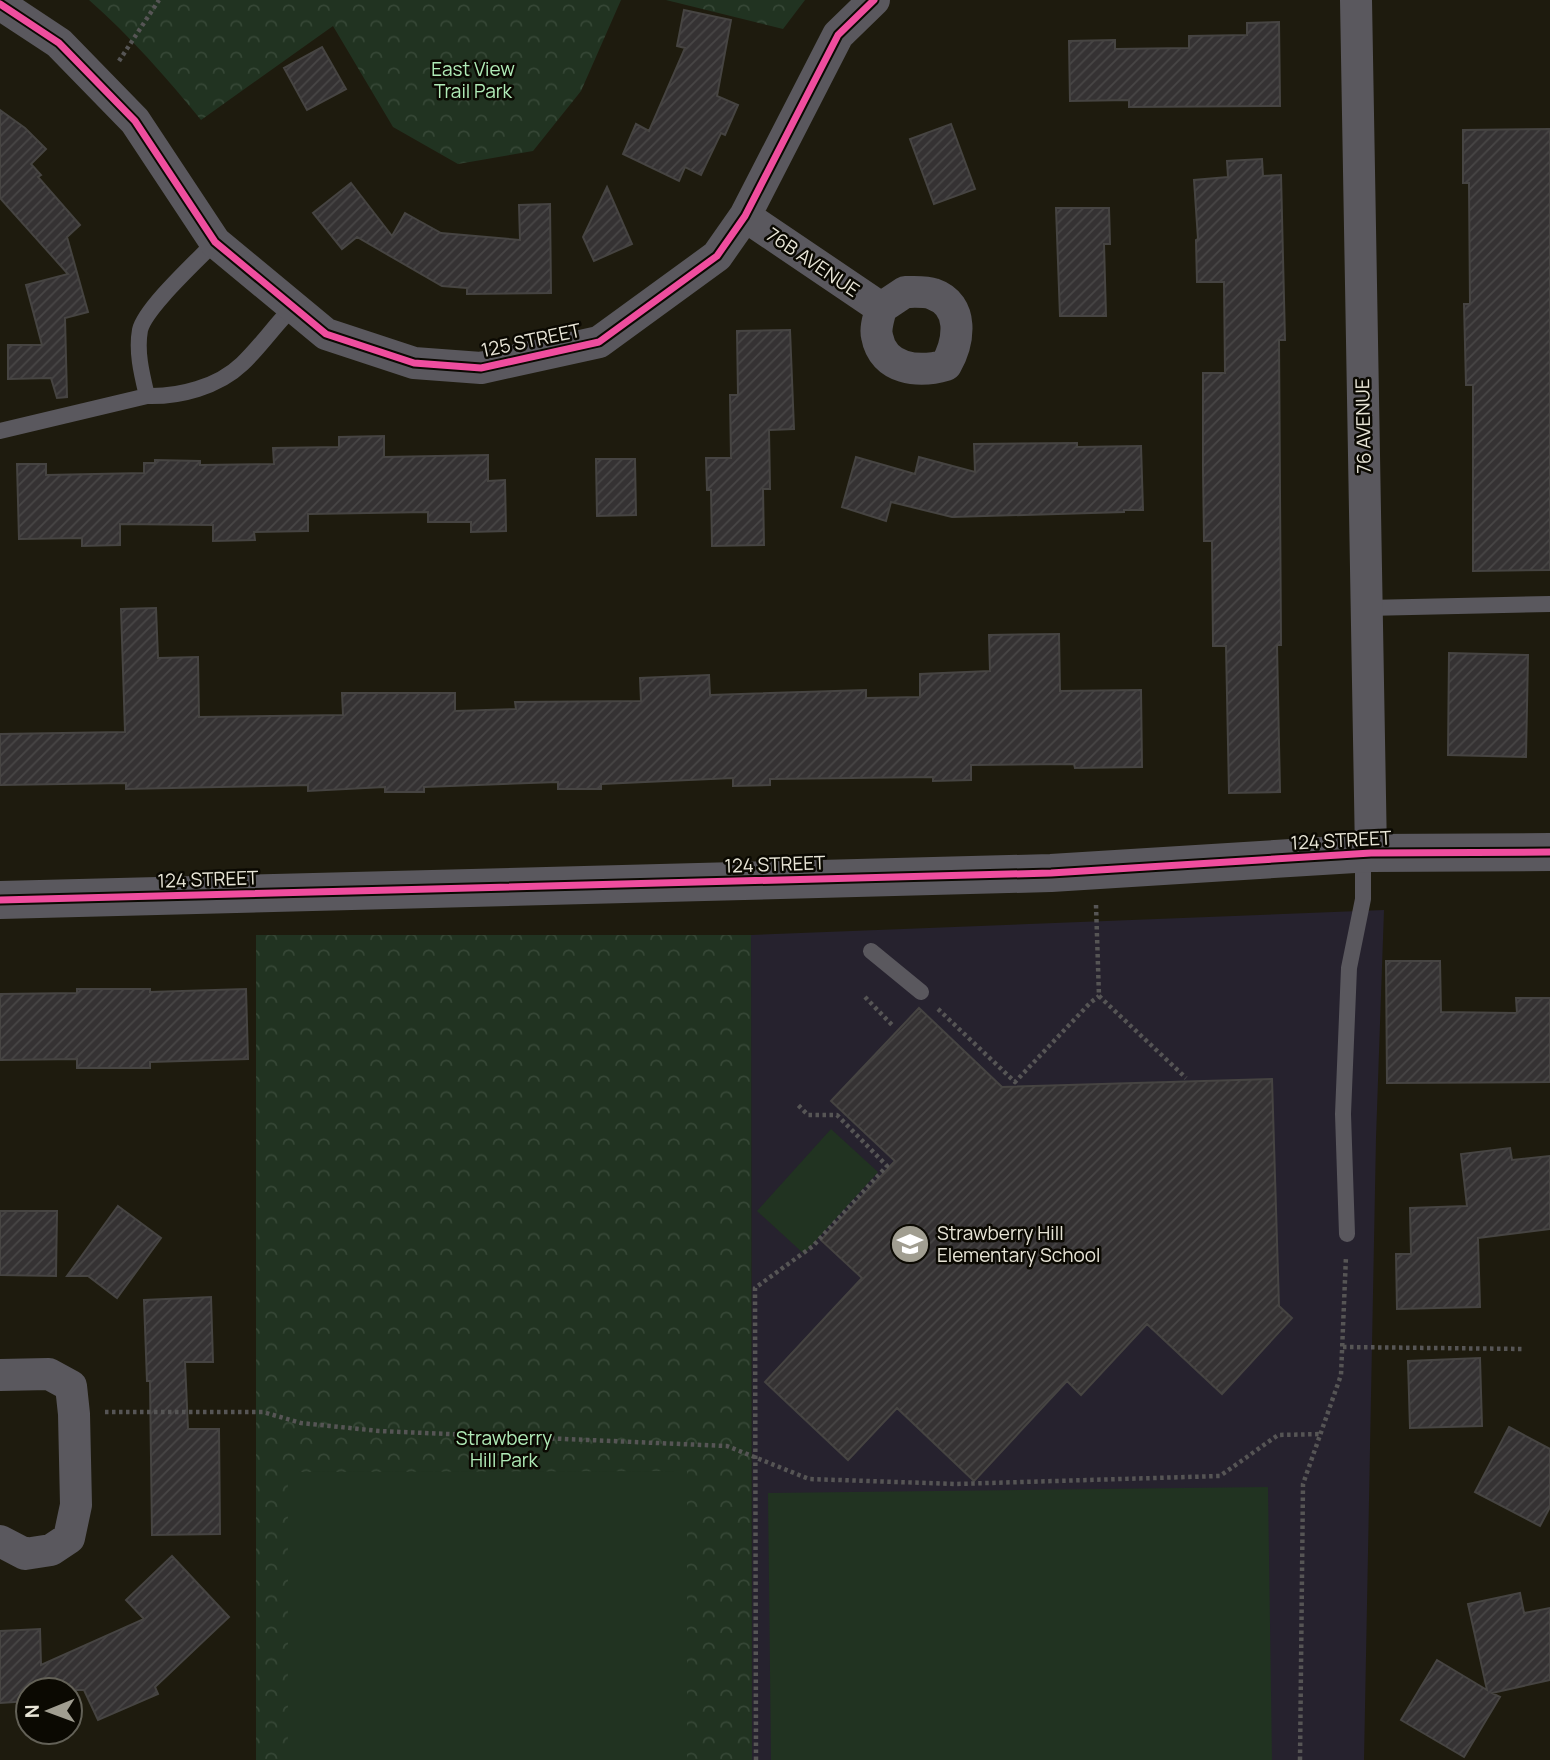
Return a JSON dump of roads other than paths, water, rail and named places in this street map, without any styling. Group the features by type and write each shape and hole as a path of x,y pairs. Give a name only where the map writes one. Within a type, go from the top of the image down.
{"street":[{"name":"125 STREET","path":"0,4 59,43 135,121 215,242 326,334 414,363 481,368 598,342 717,256 745,216 838,35 874,0"},
{"name":"76 AVENUE","path":"1356,0 1366,607 1367,853"},
{"name":"76B AVENUE","path":"745,216 881,308"},
{"name":"124 STREET","path":"0,900 1051,873 1367,853 1550,852"},
{"path":"0,1375 49,1374 71,1386 76,1505 69,1538 51,1550 25,1554 0,1541"}],"lane":[{"path":"147,396 139,349 141,327 158,302 215,242"},
{"path":"0,431 147,396 171,397 199,389 241,365 293,307"},
{"path":"1366,607 1550,604"},
{"path":"1347,1234 1343,1114 1349,968 1363,899 1367,853"},
{"path":"871,951 921,992"}],"place":[{"name":"Strawberry Hill Elementary School","path":"910,1244"}],"park label":[{"name":"East View Trail Park","path":"473,80"},
{"name":"Strawberry Hill Park","path":"504,1449"}]}
